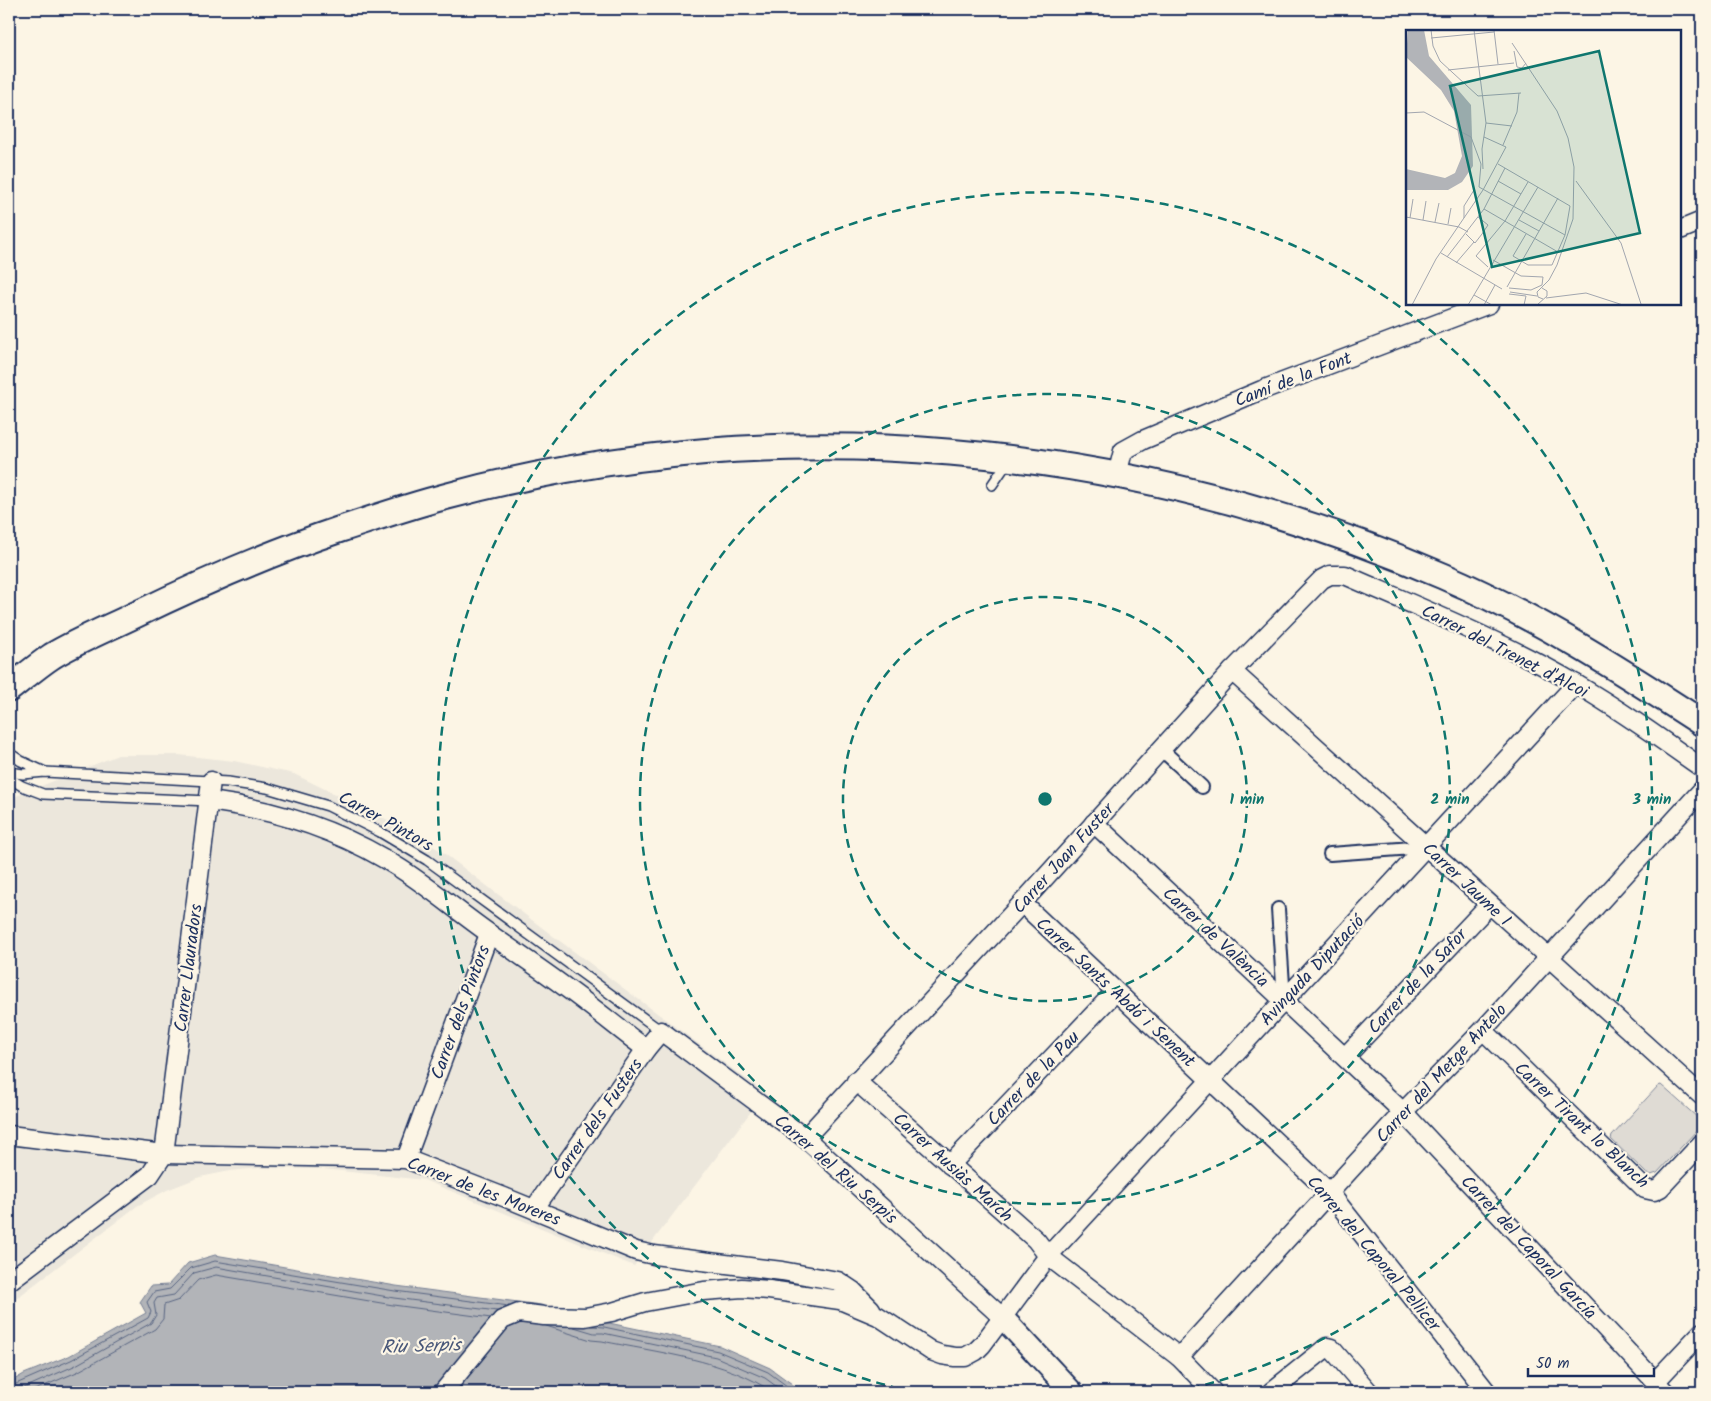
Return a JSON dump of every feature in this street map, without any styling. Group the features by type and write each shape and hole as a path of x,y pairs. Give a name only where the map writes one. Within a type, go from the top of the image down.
{"main road":[{"path":"9,689 53,656 193,586 284,549 444,497 544,474 598,465 689,454 795,447 876,446 1010,458 1117,475 1192,491 1305,524 1447,578 1539,624 1580,646 1702,723"},
{"path":"9,667 53,656"}],"street":[{"path":"1681,230 1702,221"},
{"name":"Camí de la Font","path":"1117,475 1122,451 1143,440 1262,390 1486,305"},
{"name":"Carrer del Trenet d'Alcoi","path":"1322,578 1330,574 1345,575 1466,627 1576,684 1669,744 1702,768"},
{"name":"Carrer Joan Fuster","path":"805,1138 1232,672 1322,578"},
{"name":"Carrer Jaume I","path":"1232,672 1702,1096"},
{"name":"Avinguda Diputació","path":"1048,1256 1576,684"},
{"path":"1161,749 1202,787"},
{"name":"Carrer Llauradors","path":"164,1154 210,801 211,781"},
{"name":"Carrer del Metge Antelo","path":"1179,1357 1403,1112 1483,1030 1702,790"},
{"name":"Carrer dels Pintors","path":"210,801 242,806 282,816 345,839 374,853 402,870 489,934 406,1160"},
{"name":"Carrer de València","path":"1094,823 1403,1112"},
{"path":"1330,854 1427,847"},
{"name":"Carrer Sants Abdó i Senent","path":"1022,903 1210,1080"},
{"name":"Carrer de la Safor","path":"1345,1057 1489,905"},
{"path":"1278,909 1284,1000"},
{"path":"489,934 566,987 646,1050"},
{"name":"Carrer de la Pau","path":"950,1165 1115,992"},
{"name":"Carrer Tirant lo Blanch","path":"1483,1030 1645,1189 1654,1191 1660,1188 1702,1142"},
{"name":"Carrer dels Fusters","path":"534,1209 661,1031"},
{"name":"Carrer del Riu Serpis","path":"661,1031 805,1138 1003,1318"},
{"name":"Carrer del Caporal Pellicer","path":"1210,1080 1329,1192 1487,1392"},
{"name":"Carrer Ausiàs March","path":"856,1081 1036,1240 1048,1256 1179,1357 1212,1392"},
{"name":"Carrer del Caporal García","path":"1403,1112 1660,1387"},
{"name":"Carrer de les Moreres","path":"9,1135 164,1154 406,1160 534,1209 636,1251 782,1271 838,1281 853,1291 878,1316"},
{"path":"9,1281 150,1174 164,1154"},
{"path":"443,1392 502,1320 519,1313 585,1318 686,1294 720,1289 742,1288 840,1300 878,1316 931,1351 955,1358 965,1357 976,1351 1003,1318 1048,1256"},
{"path":"1003,1318 1072,1392"},
{"path":"1660,1387 1702,1332"},
{"path":"1272,1392 1327,1347 1331,1348 1369,1392"}],"lane":[{"path":"992,485 1010,458"},
{"path":"9,753 45,772"},
{"name":"Carrer Pintors","path":"9,772 23,774 45,772 211,781 267,788 335,809 380,832 427,860 661,1031"},
{"path":"9,778 22,786 43,794 210,801"}],"shaded area":[{"path":"118,755 179,755 234,761 294,774 394,823 441,851 765,1093 634,1266 424,1180 323,1169 259,1168 200,1177 167,1190 137,1206 9,1304 9,799"},
{"path":"1661,1085 1698,1118 1700,1124 1698,1129 1657,1173 1651,1175 1646,1173 1611,1139 1658,1086"}],"water":[{"name":"Riu Serpis","path":"215,1255 396,1286 541,1305 596,1322 604,1322 720,1346 770,1368 803,1392 9,1392 9,1383 24,1374 69,1356 146,1313 140,1302 151,1286 168,1285 188,1263"}]}
